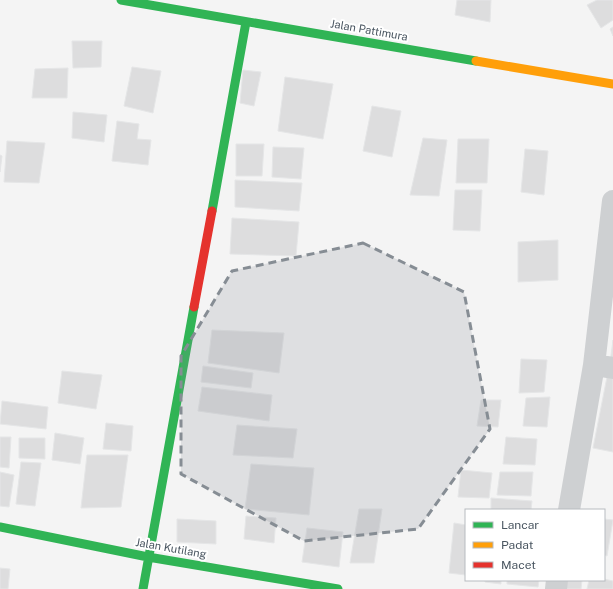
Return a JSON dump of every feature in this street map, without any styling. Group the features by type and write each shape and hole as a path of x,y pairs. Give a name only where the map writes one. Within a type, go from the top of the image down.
{"street":[{"name":"Jalan Pattimura","path":"121,0 613,84"},
{"path":"143,589 246,22"},
{"path":"569,509 604,367 613,201"},
{"name":"Jalan Kutilang","path":"0,527 148,557 338,589"}],"highlighted area":[{"path":"363,243 464,292 490,429 418,529 304,541 181,474 181,356 232,271"}],"building":[{"path":"457,0 491,0 490,22 455,15"},
{"path":"597,0 613,0 613,20 601,28 587,5"},
{"path":"613,27 613,36 610,29"},
{"path":"72,41 102,41 101,67 73,68"},
{"path":"132,67 161,71 153,113 124,106"},
{"path":"68,68 67,98 32,98 35,69"},
{"path":"243,70 261,72 254,106 240,103"},
{"path":"285,77 333,84 323,139 278,131"},
{"path":"372,106 401,111 392,157 363,151"},
{"path":"73,112 107,115 104,142 72,138"},
{"path":"117,121 139,124 137,139 151,140 148,165 112,161"},
{"path":"423,138 447,140 439,196 410,195"},
{"path":"458,139 489,139 487,183 456,183"},
{"path":"7,141 45,143 39,183 4,182"},
{"path":"236,144 264,144 262,176 236,176"},
{"path":"273,147 304,148 301,179 272,177"},
{"path":"525,149 548,151 544,195 521,192"},
{"path":"0,155 2,156 0,172"},
{"path":"235,180 302,183 299,211 235,207"},
{"path":"455,190 482,190 480,231 453,230"},
{"path":"232,218 299,222 296,256 230,254"},
{"path":"558,240 558,280 518,282 518,242"},
{"path":"212,330 284,333 279,373 208,363"},
{"path":"613,340 613,364 610,363"},
{"path":"521,359 547,360 544,392 519,393"},
{"path":"203,366 253,373 251,388 201,382"},
{"path":"62,371 102,375 96,409 58,403"},
{"path":"607,377 613,378 613,452 593,448"},
{"path":"202,387 272,395 269,421 198,411"},
{"path":"550,397 547,427 523,426 526,398"},
{"path":"481,400 501,400 498,427 477,426"},
{"path":"2,401 48,407 46,429 0,424"},
{"path":"106,423 133,426 131,451 103,449"},
{"path":"237,425 297,429 293,458 233,455"},
{"path":"55,433 84,438 80,464 52,460"},
{"path":"0,437 11,437 9,468 0,467"},
{"path":"506,437 537,439 535,465 503,464"},
{"path":"19,438 45,438 45,459 19,458"},
{"path":"87,455 128,455 121,507 81,508"},
{"path":"21,462 41,463 35,506 16,504"},
{"path":"251,464 314,468 309,515 245,509"},
{"path":"461,470 492,473 489,498 458,497"},
{"path":"0,472 14,475 9,507 0,506"},
{"path":"500,472 533,472 531,496 497,495"},
{"path":"491,498 532,501 531,509 491,509"},
{"path":"359,509 382,509 374,563 350,563"},
{"path":"246,516 276,518 274,543 244,539"},
{"path":"177,519 216,521 216,544 177,542"},
{"path":"605,519 613,520 607,556 605,555"},
{"path":"454,523 465,525 465,575 449,573"},
{"path":"307,528 343,532 339,567 302,562"},
{"path":"0,568 10,569 8,589 0,589"},
{"path":"605,579 613,581 613,589 587,589 589,581 605,581"},
{"path":"501,581 501,584 485,582"},
{"path":"507,581 539,581 538,587 507,584"},
{"path":"561,581 582,581 581,589 560,589"}],"traffic: fast":[{"path":"121,0 476,61"},
{"path":"212,211 246,22"},
{"path":"143,589 194,307"},
{"path":"0,527 148,557 338,589"}],"traffic: slow":[{"path":"476,61 613,84"}],"traffic: jam":[{"path":"194,307 212,211"}]}
